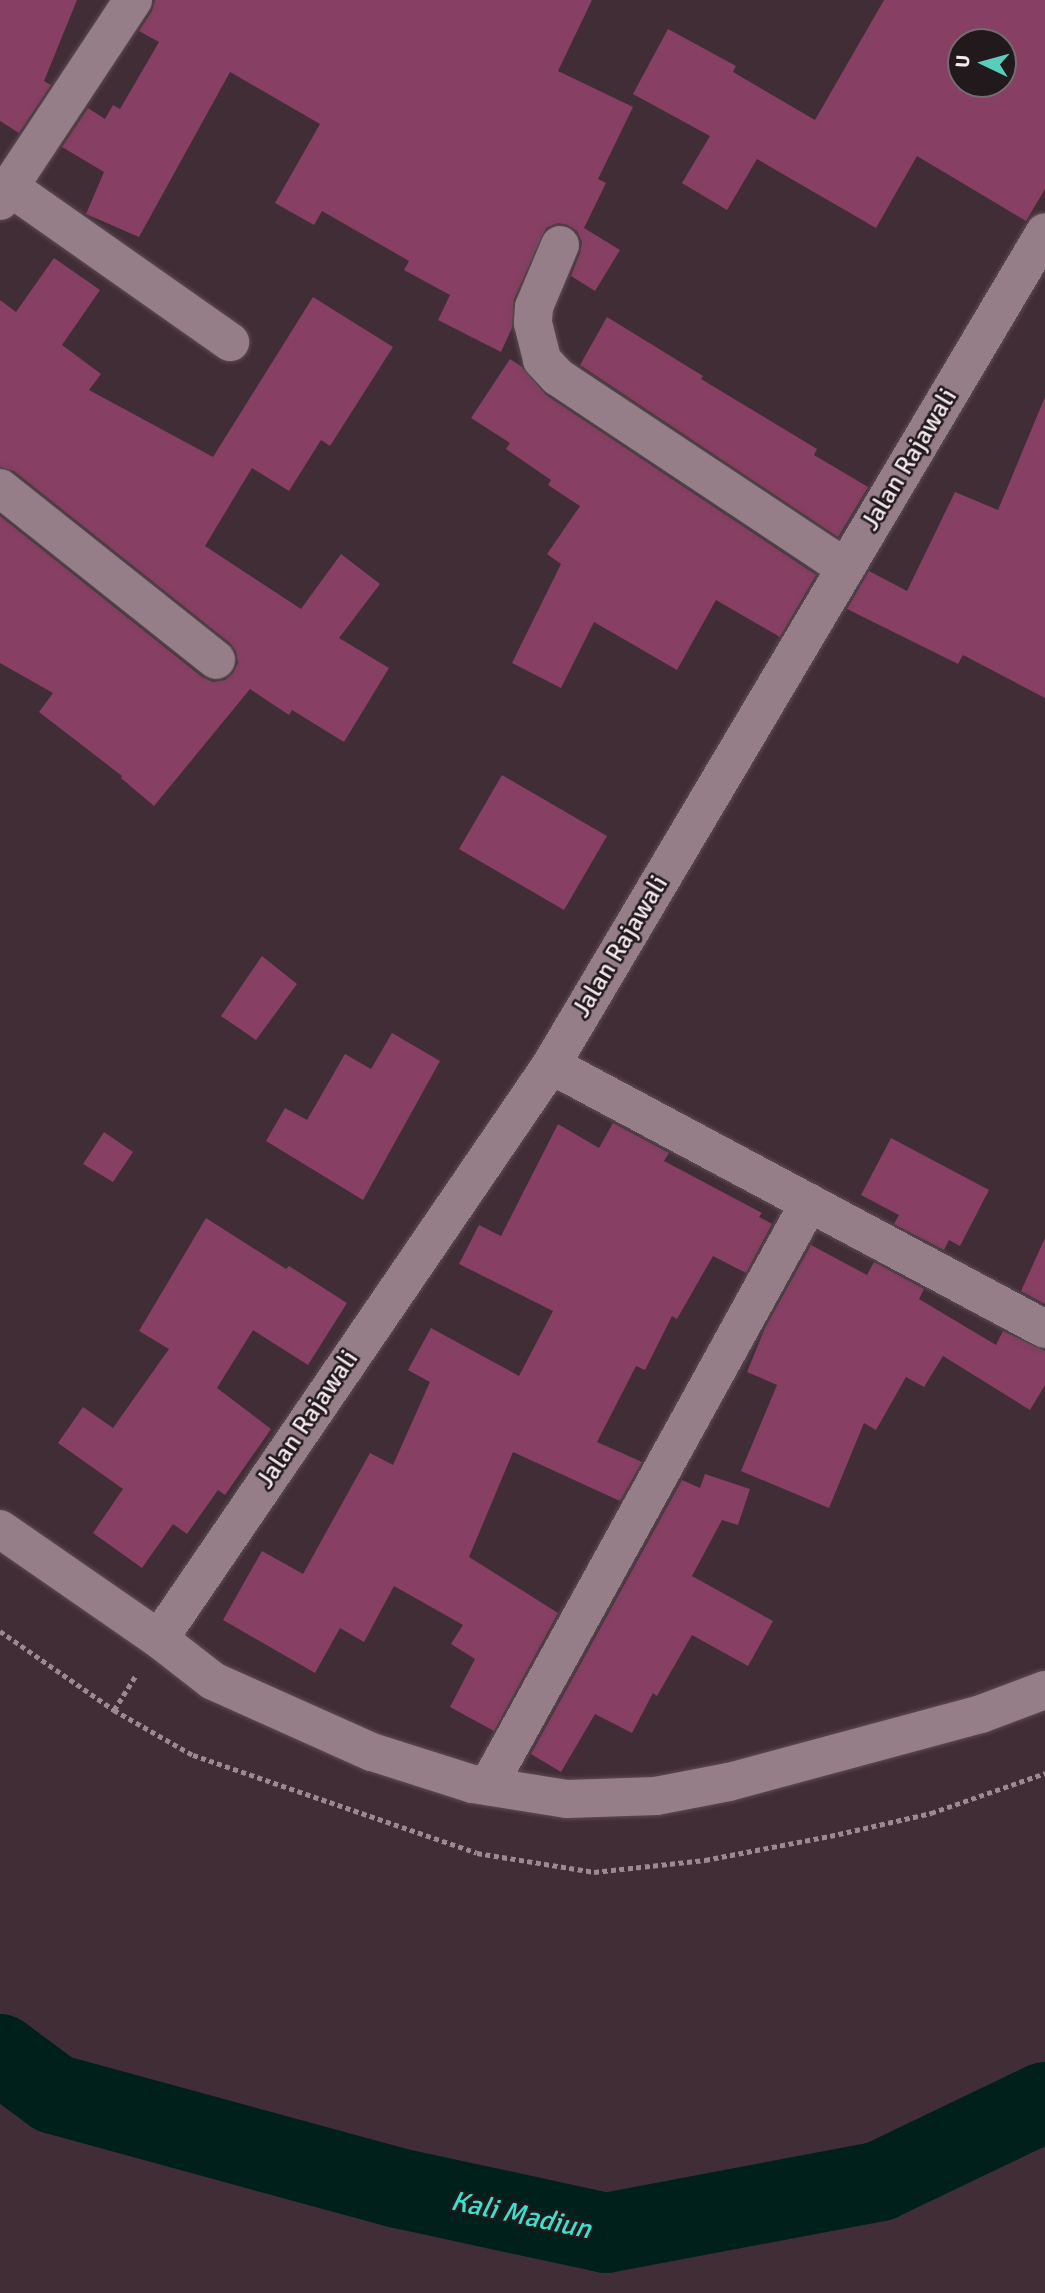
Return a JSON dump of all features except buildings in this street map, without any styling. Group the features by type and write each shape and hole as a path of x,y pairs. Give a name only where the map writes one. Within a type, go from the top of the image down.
{"street":[{"path":"133,0 6,195 230,342"},
{"name":"Jalan Rajawali","path":"159,1639 551,1065 1045,232"},
{"path":"560,245 534,307 533,323 542,360 558,377 845,568"},
{"path":"0,488 216,660"},
{"path":"551,1065 1045,1329"},
{"path":"488,1786 809,1203"},
{"path":"0,1529 159,1639 213,1681 372,1752 488,1786 567,1798 656,1796 730,1782 981,1714 1045,1689"}],"waterway":[{"name":"Kali Madiun","path":"0,2054 54,2094 398,2188 606,2233 880,2181 1045,2102"}]}
